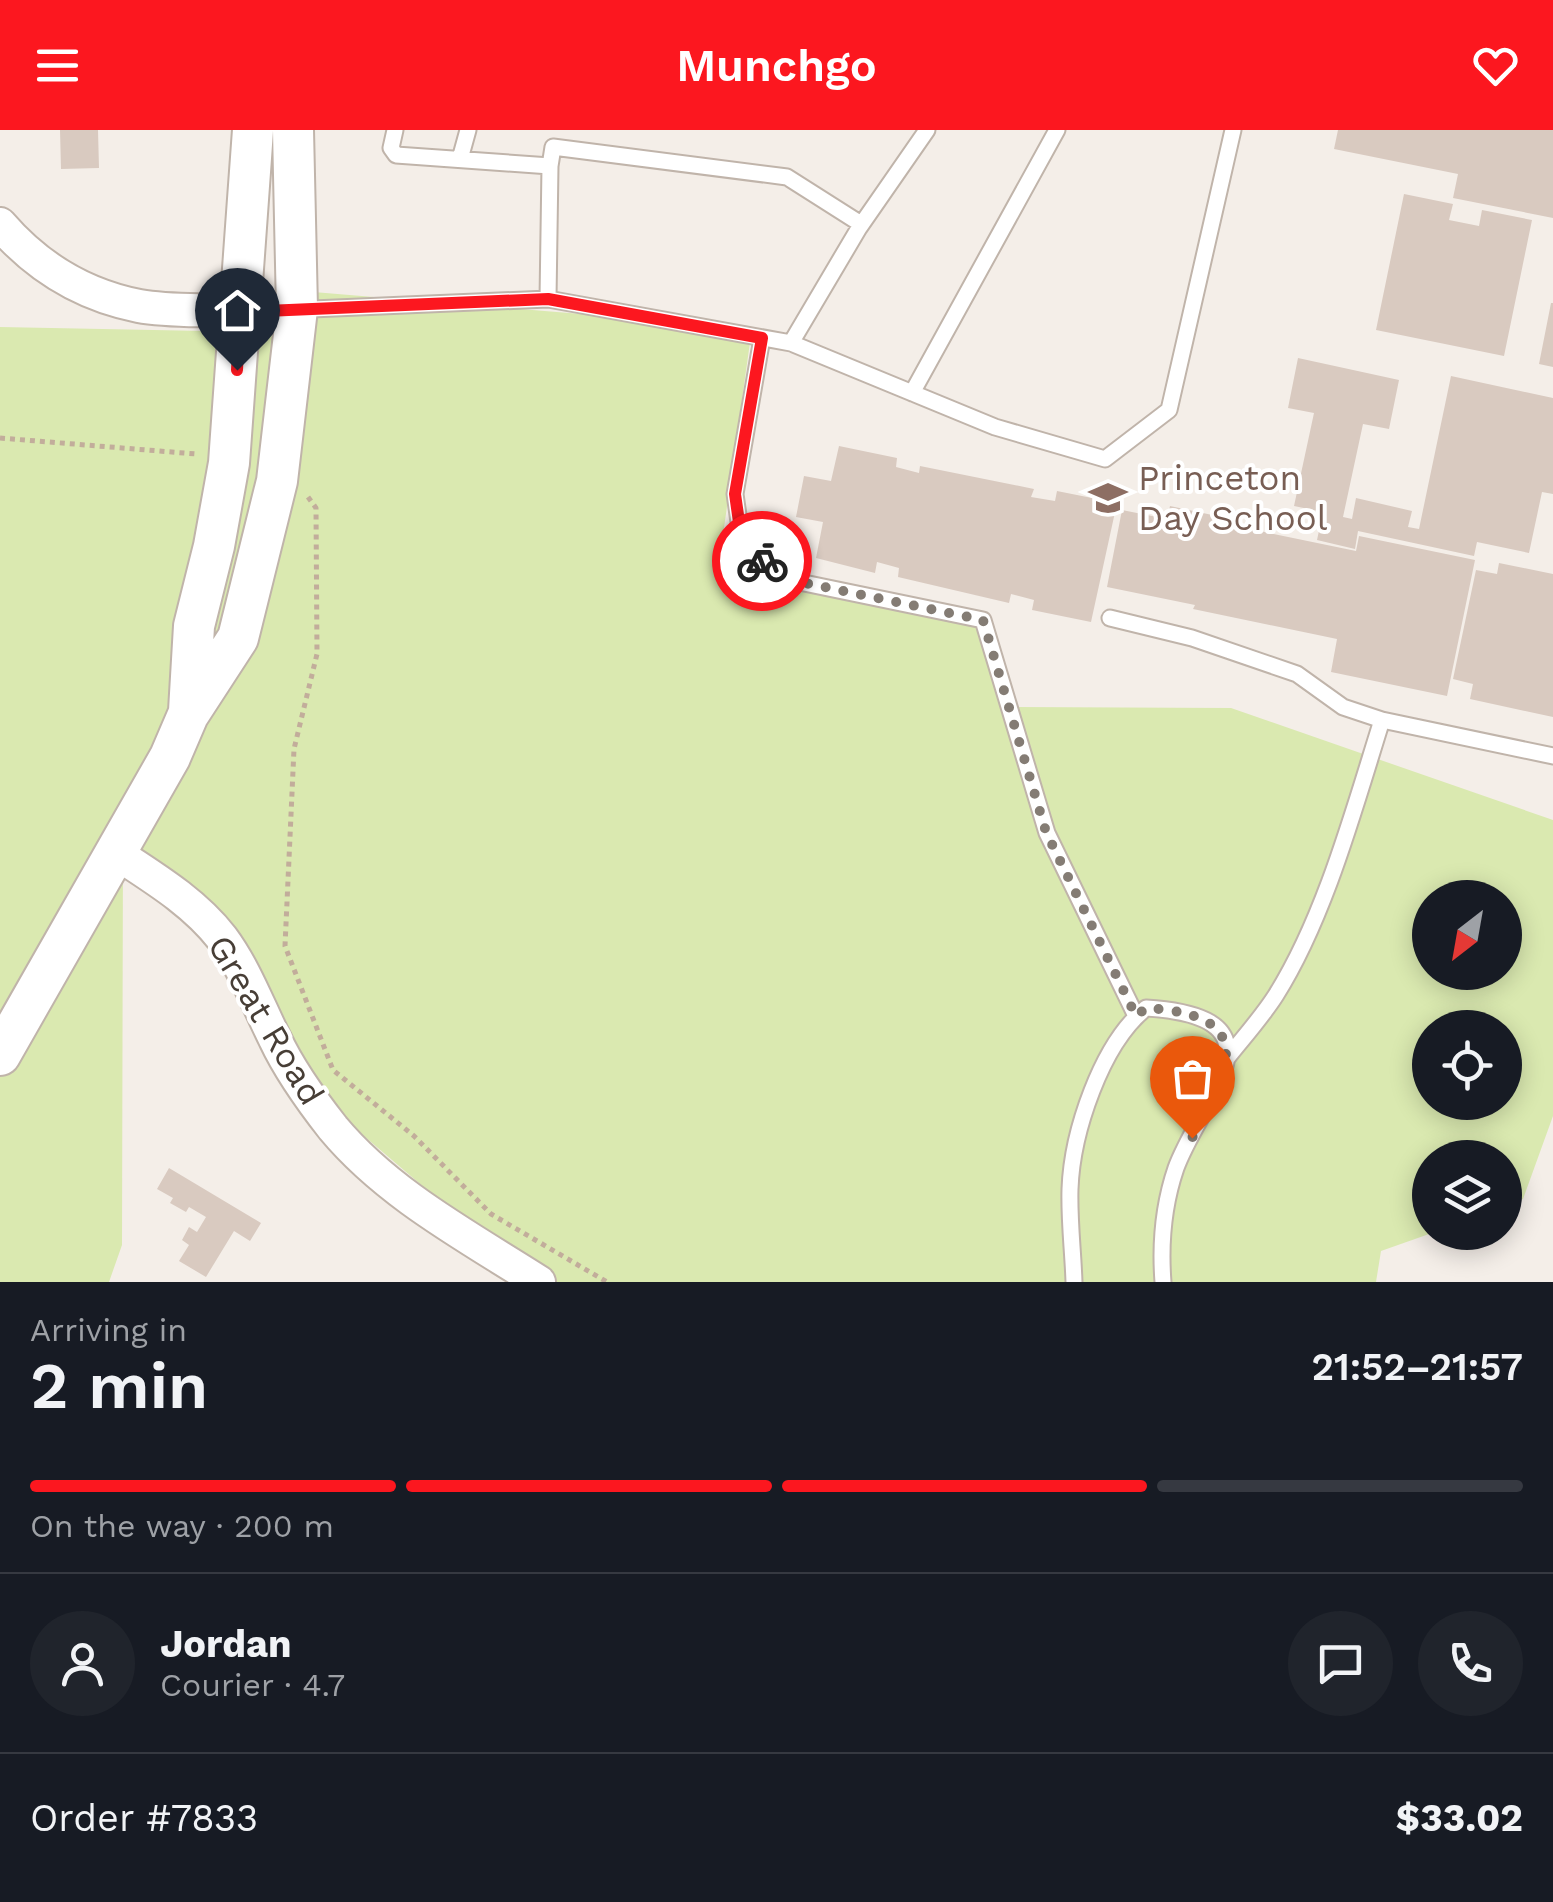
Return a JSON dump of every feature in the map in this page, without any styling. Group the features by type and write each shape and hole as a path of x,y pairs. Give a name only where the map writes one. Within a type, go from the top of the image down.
{"street":[{"path":"188,715 194,626 229,463 253,130"},
{"path":"0,1056 170,757 188,715 238,638 277,481 297,310 293,130"},
{"path":"0,224 45,268 90,292 142,306 240,312"},
{"name":"Great Road","path":"116,853 192,906 221,937 243,970 276,1042 304,1089 337,1132 375,1171 412,1201 539,1282"}],"lane":[{"path":"395,130 391,148 396,154 550,166"},
{"path":"460,159 468,130"},
{"path":"792,343 862,224 928,130"},
{"path":"912,393 1057,130"},
{"path":"240,312 548,299 792,343 995,426 1104,459 1169,410 1233,130"},
{"path":"548,299 553,147 787,176 862,224"},
{"path":"762,338 735,494 741,536 776,577 983,620 1046,832 1136,1016"},
{"path":"1110,618 1192,638 1297,674 1343,707 1382,720 1553,756"},
{"path":"1163,1282 1162,1229 1178,1164 1222,1084 1228,1057 1276,995 1317,912 1382,720"},
{"path":"1074,1282 1070,1187 1084,1114 1116,1040 1146,1008 1172,1010 1204,1019 1222,1034 1228,1057"}],"path":[{"path":"0,438 210,455 229,463"},
{"path":"277,481 303,491 316,508 318,654 294,750 286,946 333,1070 414,1136 492,1214 607,1282"}],"green space":[{"path":"277,289 752,328 723,535 766,567 986,621 1014,707 1231,708 1553,820 1553,1116 1523,1199 1522,1140 1412,1140 1412,1240 1381,1251 1376,1282 535,1282 330,1107 123,839 122,1245 109,1282 0,1282 0,327 260,332"}],"building":[{"path":"60,130 98,130 99,168 61,169"},
{"path":"1338,130 1553,130 1553,218 1453,198 1458,174 1334,149"},
{"path":"1404,194 1453,204 1449,220 1479,226 1482,210 1532,220 1504,356 1376,330"},
{"path":"1553,303 1553,367 1539,364"},
{"path":"1298,358 1399,380 1389,429 1363,424 1343,517 1352,519 1356,498 1412,511 1408,527 1419,529 1451,376 1553,398 1553,494 1542,492 1529,553 1477,542 1474,556 1358,531 1355,549 1317,540 1323,512 1294,506 1314,413 1288,408"},
{"path":"839,446 897,458 896,467 919,473 920,466 1034,489 1031,497 1055,501 1057,491 1117,503 1091,622 1032,610 1034,600 1011,594 1009,603 898,577 899,568 877,562 875,573 816,558 823,522 796,517 804,476 831,481"},
{"path":"1170,506 1217,516 1216,522 1356,551 1359,536 1475,560 1447,696 1331,672 1337,639 1107,587 1122,510 1167,519"},
{"path":"1499,563 1553,574 1553,717 1470,699 1473,684 1453,679 1476,570 1497,574"},
{"path":"169,1168 261,1223 250,1241 234,1231 206,1277 179,1261 189,1245 182,1240 189,1227 197,1232 206,1217 189,1207 186,1212 170,1203 173,1198 157,1189"}],"way so far":[{"path":"762,561 776,577 983,620 1046,832 1136,1016 1146,1008 1172,1010 1204,1019 1222,1034 1228,1057 1222,1084 1192,1138"}],"place":[{"name":"Princeton Day School","path":"1108,498"}],"route":[{"path":"237,370 240,312 548,299 762,338 735,494 741,536 762,561"}]}
